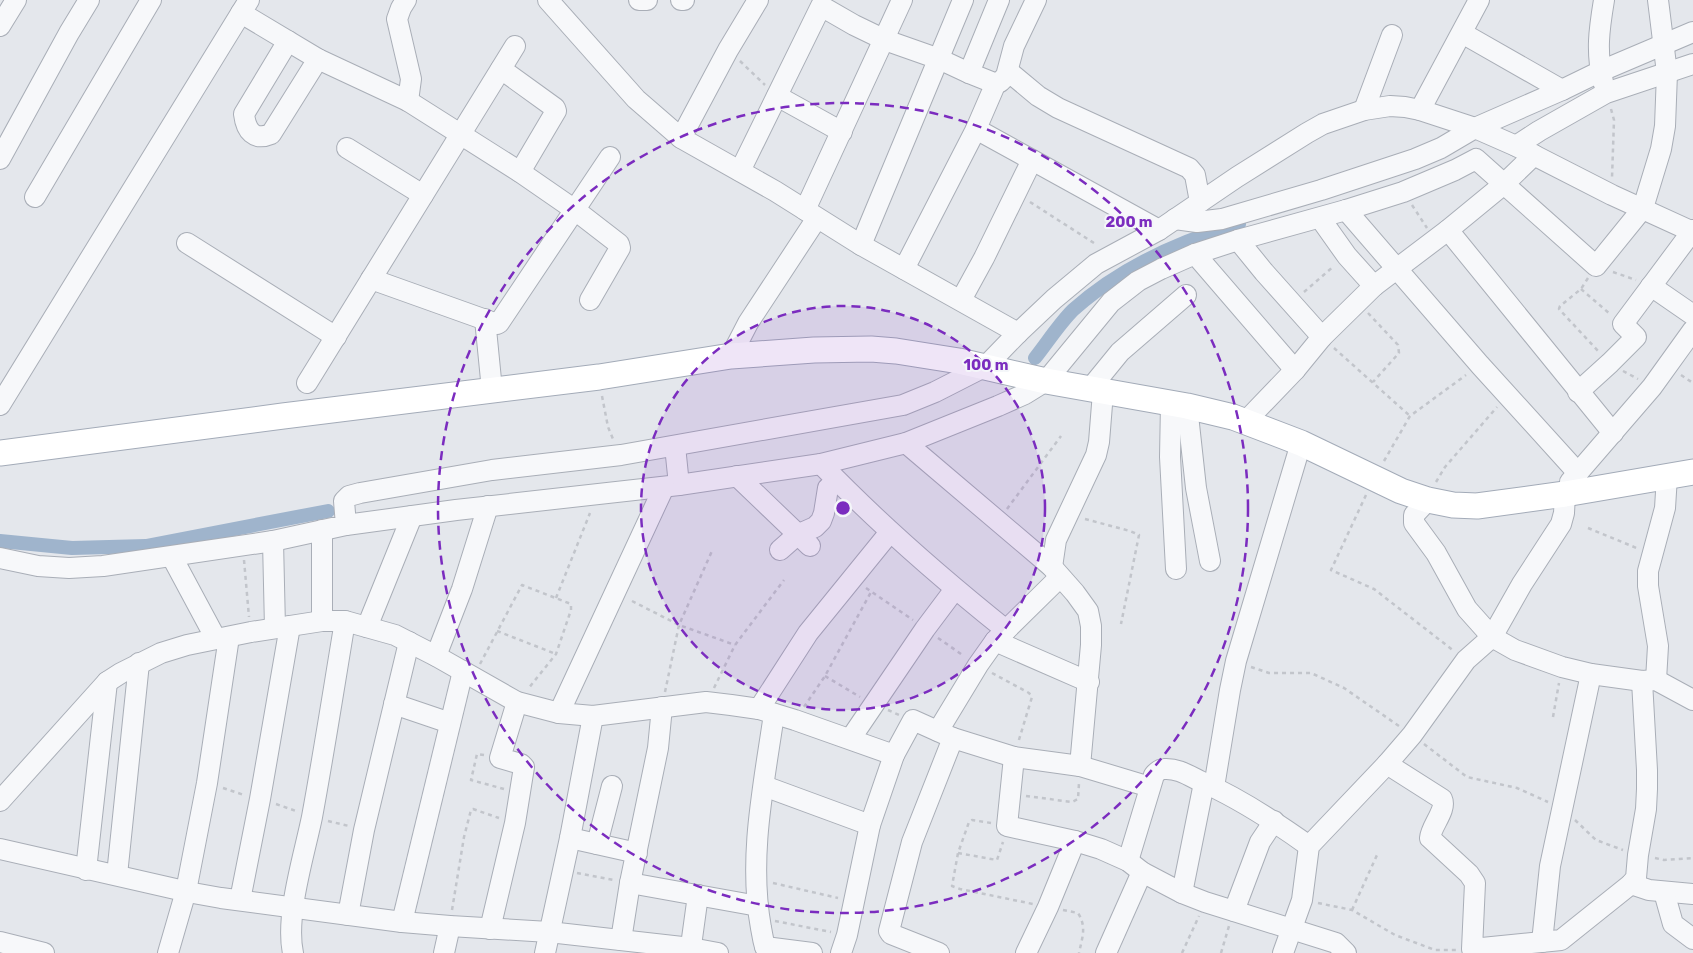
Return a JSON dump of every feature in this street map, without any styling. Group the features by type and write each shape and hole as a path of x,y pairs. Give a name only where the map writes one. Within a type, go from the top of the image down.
{"main road":[{"path":"0,453 283,416 599,378 731,356 814,350 871,349 928,355 986,366 1046,381 1179,405 1246,421 1300,443 1401,491 1428,500 1453,505 1477,506 1561,495 1693,472"}],"street":[{"path":"0,26 16,0"},
{"path":"0,159 68,33 89,0"},
{"path":"35,197 151,0"},
{"path":"406,0 397,19 411,79 408,101"},
{"path":"548,0 636,100 682,138 861,245 1018,333"},
{"path":"639,0 647,0"},
{"path":"682,138 728,50 758,0"},
{"path":"731,356 811,214 842,132 902,0"},
{"path":"861,245 963,0"},
{"path":"969,73 999,0"},
{"path":"904,269 976,129 1036,0"},
{"path":"1420,110 1479,0"},
{"path":"1476,159 1596,266 1643,208 1661,149 1665,126 1667,73 1658,0"},
{"path":"1600,2 1598,38 1601,71 1606,94"},
{"path":"0,405 245,6 288,41 318,59 408,101 520,172 575,210 620,245 590,300"},
{"path":"740,171 821,6 885,40 939,59 994,83 1001,78"},
{"path":"1175,219 1196,222 1222,219 1415,159 1440,148 1475,128 1693,32"},
{"path":"1462,33 1562,90"},
{"path":"1364,110 1392,35"},
{"path":"288,41 244,114 245,123 249,131 256,136 264,137 272,134 318,59"},
{"path":"307,382 515,46"},
{"path":"0,558 38,566 69,568 103,566 273,541 346,524 672,486 821,464 906,443 998,406 1025,394 1046,381 1110,302 1123,291 1161,269 1195,254 1238,240 1351,209 1403,192 1476,159 1518,147 1539,131 1606,94 1693,64"},
{"path":"501,69 555,108 556,111 520,172"},
{"path":"1001,78 1058,108 1189,168 1195,175 1200,202"},
{"path":"777,96 842,132"},
{"path":"346,524 344,501 349,496 360,493 492,470 621,455 892,408 935,392 986,366 1018,333 1083,274 1158,230 1270,155 1324,124 1364,110 1390,106 1420,110 1475,128 1518,147 1612,195 1693,231 1623,324 1636,337 1578,392"},
{"path":"976,129 1158,230"},
{"path":"1246,421 1295,370 1322,337 1374,286 1504,184 1518,147"},
{"path":"347,148 423,195"},
{"path":"371,279 497,324 499,323 610,157"},
{"path":"961,300 1032,160"},
{"path":"1346,182 1351,209 1397,268 1480,365 1578,473"},
{"path":"1320,218 1347,256 1374,286"},
{"path":"1441,235 1613,433"},
{"path":"1238,240 1322,337"},
{"path":"187,243 336,336"},
{"path":"1195,254 1295,370"},
{"path":"1651,286 1693,314"},
{"path":"939,953 892,934 889,931 912,842 946,735 978,665 1056,572 1056,540 1096,455 1099,442 1096,391 1120,352 1186,295"},
{"path":"484,319 492,390"},
{"path":"1283,953 1302,900 1309,846 1387,764 1412,735 1466,660 1492,637 1522,584 1561,524 1564,513 1561,495 1652,387 1693,330"},
{"path":"1179,405 1210,561"},
{"path":"1176,569 1170,457 1179,405"},
{"path":"906,443 1056,572 1085,606 1090,616 1091,645 1080,766"},
{"path":"1182,893 1209,785 1236,661 1300,443"},
{"path":"559,713 672,486 675,446"},
{"path":"821,464 890,532 955,589 1001,636 1088,682"},
{"path":"738,476 803,541"},
{"path":"1387,764 1444,802 1443,808 1430,831 1430,838 1469,874 1475,884 1472,949 1556,945 1631,884 1636,878 1646,810 1649,680 1658,646 1648,586 1648,571 1665,508 1667,476"},
{"path":"780,550 803,541 821,521 828,488"},
{"path":"1428,500 1414,514 1414,523 1436,553 1467,609 1492,637 1515,650 1562,667 1591,674 1649,680 1693,700"},
{"path":"436,656 462,588 488,506"},
{"path":"367,627 412,516"},
{"path":"322,530 322,621"},
{"path":"812,953 767,950 759,912 756,879 759,824 764,786 767,711 808,633 890,532"},
{"path":"240,900 260,799 282,627 273,541"},
{"path":"168,953 186,891 207,783 223,638 172,557"},
{"path":"851,738 925,629 955,589"},
{"path":"0,801 106,682 139,663 161,653 188,645 251,632 322,621 345,622 395,635 517,702 559,713 593,716 706,702 767,711 851,738 894,755"},
{"path":"293,953 291,933 293,908 312,816 345,622"},
{"path":"348,915 364,830 409,642"},
{"path":"117,875 139,663"},
{"path":"1556,945 1550,866 1591,674"},
{"path":"402,922 450,723 468,675"},
{"path":"86,870 106,682"},
{"path":"490,929 515,823 524,766 500,758 517,702"},
{"path":"394,704 450,723"},
{"path":"621,940 630,883 658,748 662,707"},
{"path":"545,953 564,870 593,716"},
{"path":"844,944 870,825 894,755 912,720 946,735 1014,757 1080,766 1150,787"},
{"path":"1014,757 1007,826 1076,841 1101,849 1182,893 1336,944 1346,953"},
{"path":"1106,953 1135,867 1150,787 1154,775 1160,769 1178,771 1209,785 1274,821 1309,846"},
{"path":"597,844 612,786"},
{"path":"764,786 870,825"},
{"path":"1234,911 1260,842 1274,821"},
{"path":"570,838 637,853"},
{"path":"1026,953 1076,841"},
{"path":"0,849 86,870 186,891 293,908 402,922 549,932 599,946 621,940 647,948 718,953"},
{"path":"630,883 698,895 759,912"},
{"path":"1631,884 1649,890 1693,894"},
{"path":"1664,892 1673,924 1693,939"},
{"path":"691,951 698,895"},
{"path":"444,953 450,926"},
{"path":"0,942 44,953"}],"path":[{"path":"728,50 777,96"},
{"path":"1606,94 1614,120 1612,195"},
{"path":"1403,192 1441,235"},
{"path":"1016,193 1113,255"},
{"path":"1292,302 1347,256"},
{"path":"1596,266 1651,286"},
{"path":"1623,324 1581,289 1560,306 1560,312 1610,363 1652,387"},
{"path":"1357,302 1400,349 1399,353 1373,382"},
{"path":"1322,337 1410,416"},
{"path":"1466,660 1374,589 1331,570 1374,479 1410,416 1480,365"},
{"path":"599,378 608,427 621,455"},
{"path":"1428,500 1445,466 1507,395"},
{"path":"998,522 1061,436"},
{"path":"556,598 590,513"},
{"path":"1069,514 1130,531 1139,536 1121,624"},
{"path":"1588,528 1652,555"},
{"path":"242,546 251,632"},
{"path":"662,707 679,624 712,552"},
{"path":"706,702 736,646 784,580"},
{"path":"468,675 497,631 522,585 571,604 572,610 556,654 517,702"},
{"path":"795,720 825,676 871,592 978,665 1029,693 1032,697 1014,757"},
{"path":"632,601 679,624 736,646"},
{"path":"497,631 556,654"},
{"path":"1236,661 1269,673 1311,673 1344,688 1412,735 1467,777 1517,788 1563,809 1596,840 1638,855 1664,860 1693,858"},
{"path":"1553,717 1562,667"},
{"path":"825,676 873,704 912,720"},
{"path":"500,758 477,754 471,780 520,793"},
{"path":"1010,793 1067,802 1076,801 1079,797 1080,766"},
{"path":"207,783 312,816 364,830"},
{"path":"450,926 460,861 471,810 473,809 515,823"},
{"path":"958,853 997,860 1007,826 972,820 968,825 958,853 952,886 1078,913 1083,920 1084,926 1079,953"},
{"path":"1352,910 1377,855"},
{"path":"564,870 630,883"},
{"path":"756,879 854,902"},
{"path":"1302,900 1352,910 1395,935 1435,951 1462,950"},
{"path":"1182,953 1205,902"},
{"path":"1221,953 1234,911"},
{"path":"759,912 844,944"}],"waterway":[{"path":"1035,358 1073,310 1110,281 1173,248 1239,224"},
{"path":"0,541 72,548 146,546 328,511"}]}
